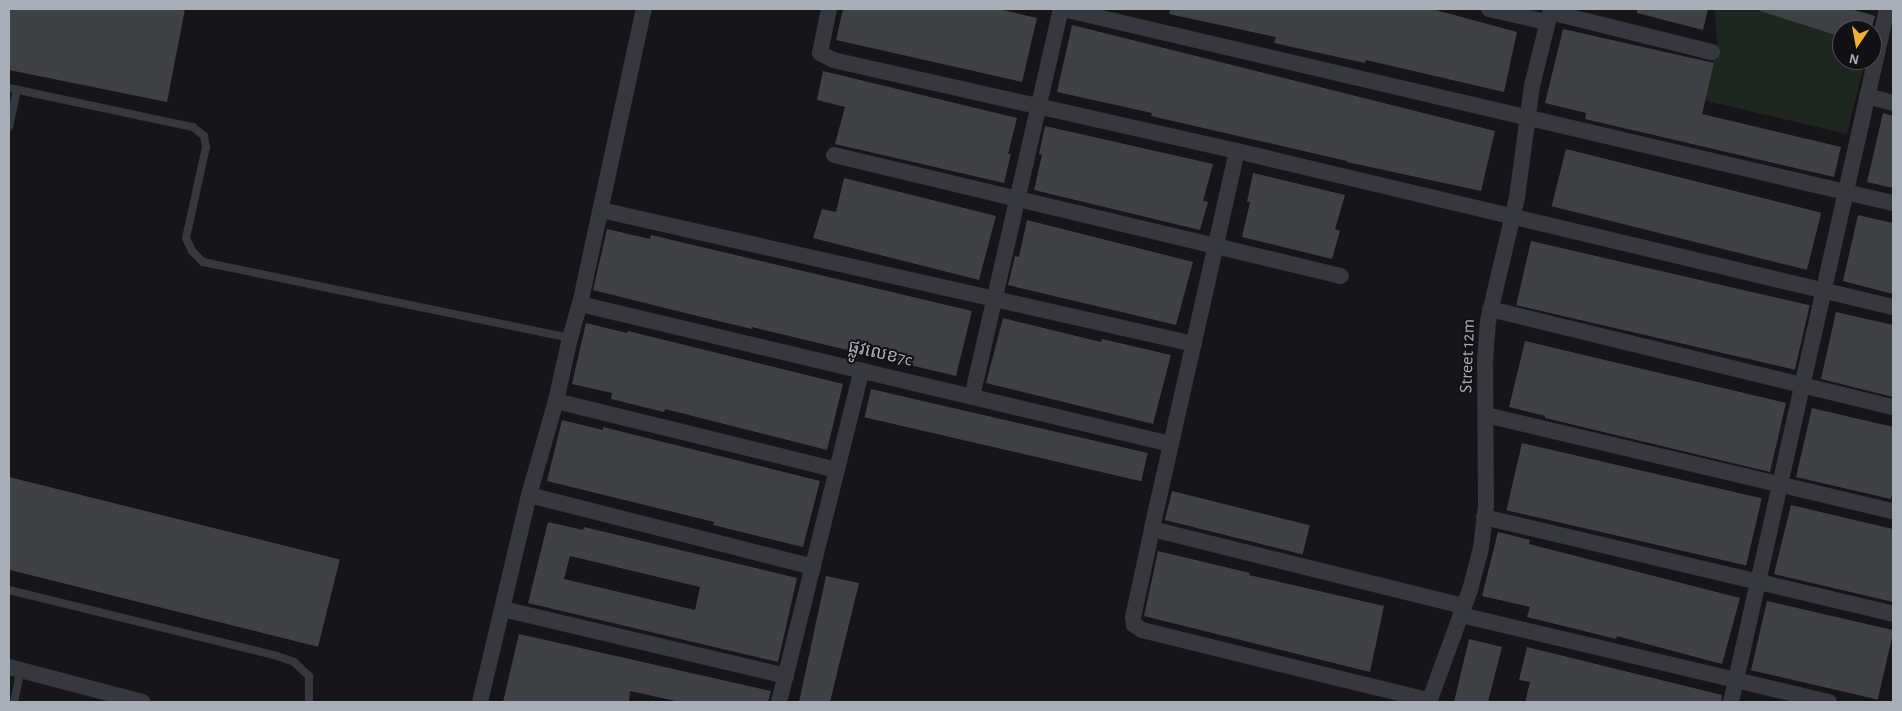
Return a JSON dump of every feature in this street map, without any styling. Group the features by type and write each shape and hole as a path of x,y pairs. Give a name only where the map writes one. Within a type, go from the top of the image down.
{"street":[{"path":"480,702 530,495 580,304 602,210 644,9"},
{"path":"829,9 820,53 832,60 1237,151 1513,218 1893,306"},
{"path":"972,397 1062,9 1893,204"},
{"path":"1489,9 1549,14 1712,52"},
{"path":"1732,702 1887,9"},
{"name":"Street 12m","path":"1430,701 1463,611 1481,548 1484,517 1485,361 1490,309 1513,218 1532,86 1549,14"},
{"path":"1867,96 1893,102"},
{"path":"1237,151 1152,529 1133,618 1134,625 1142,630 1430,701"},
{"path":"834,155 1340,276"},
{"path":"602,210 1194,344"},
{"name":"ផ្លូវលេខ7c","path":"580,304 1171,444"},
{"path":"1490,309 1893,407"},
{"path":"780,702 862,370"},
{"path":"556,401 837,470"},
{"path":"1486,415 1893,511"},
{"path":"530,495 813,567"},
{"path":"1484,517 1893,614"},
{"path":"1152,529 1463,611 1828,702"},
{"path":"503,609 786,676"},
{"path":"15,668 142,702"}],"lane":[{"path":"9,88 193,127 204,136 206,147 186,238 192,251 203,262 570,338"},
{"path":"9,126 17,90"},
{"path":"9,590 294,662 309,676 309,702"},
{"path":"14,702 15,668"}],"shaded area":[{"path":"1715,9 1760,9 1832,31 1832,70 1863,70 1847,134 1703,100 1717,47"}],"building":[{"path":"9,9 185,9 167,102 9,70"},
{"path":"843,9 998,9 1037,18 1022,82 836,40"},
{"path":"1170,9 1432,9 1517,32 1504,92 1366,60 1365,63 1274,43 1276,37 1169,14"},
{"path":"1637,9 1708,9 1703,30 1637,13"},
{"path":"1761,9 1851,9 1875,16 1874,20 1832,20 1832,34 1760,11"},
{"path":"1072,25 1495,131 1481,191 1347,162 1151,116 1152,113 1057,92"},
{"path":"1563,29 1714,63 1702,114 1841,147 1834,177 1585,119 1586,113 1545,103"},
{"path":"823,71 1017,118 1008,154 1011,154 1004,183 835,144 845,107 817,100"},
{"path":"1883,113 1893,116 1893,188 1867,182"},
{"path":"1045,126 1213,164 1203,201 1208,202 1200,230 1034,190 1042,155 1039,154"},
{"path":"1566,149 1821,213 1807,270 1552,206"},
{"path":"1253,173 1345,195 1335,229 1340,231 1332,259 1242,237 1250,202 1247,202"},
{"path":"844,178 996,216 979,280 813,238 822,209 836,212"},
{"path":"1858,215 1893,223 1893,294 1843,281"},
{"path":"1027,220 1193,262 1176,325 1008,285 1015,256 1019,257"},
{"path":"607,229 650,239 651,235 972,311 956,376 593,290"},
{"path":"1531,241 1810,305 1795,370 1516,305"},
{"path":"1836,312 1893,325 1893,397 1821,379"},
{"path":"1003,318 1101,342 1102,339 1171,355 1153,424 986,383"},
{"path":"586,323 627,333 628,331 843,384 827,450 665,409 664,412 611,399 612,393 572,384"},
{"path":"1525,341 1786,403 1770,472 1545,418 1545,416 1509,407"},
{"path":"871,389 1148,453 1141,481 864,417"},
{"path":"1812,408 1893,427 1893,489 1891,499 1796,477"},
{"path":"562,420 603,430 603,427 820,481 803,547 713,525 714,522 547,481"},
{"path":"1522,443 1762,498 1746,566 1506,510"},
{"path":"9,477 340,559 318,647 9,570"},
{"path":"1172,491 1310,525 1303,554 1165,520"},
{"path":"1791,505 1893,529 1893,602 1774,574"},
{"path":"548,522 583,530 584,527 797,578 778,662 528,603","holes":["570,556 700,587 695,610 564,579"]},
{"path":"1498,532 1530,540 1529,544 1740,598 1722,664 1617,636 1616,639 1527,617 1530,607 1482,596"},
{"path":"1158,551 1250,573 1249,575 1384,606 1370,672 1144,616"},
{"path":"826,576 859,583 830,702 799,702"},
{"path":"1767,601 1893,630 1878,699 1751,670"},
{"path":"519,634 771,691 768,702 680,702 630,691 629,702 503,702"},
{"path":"1469,639 1502,647 1488,702 1454,702"},
{"path":"1527,647 1722,695 1721,702 1525,702 1530,682 1519,680"}]}
